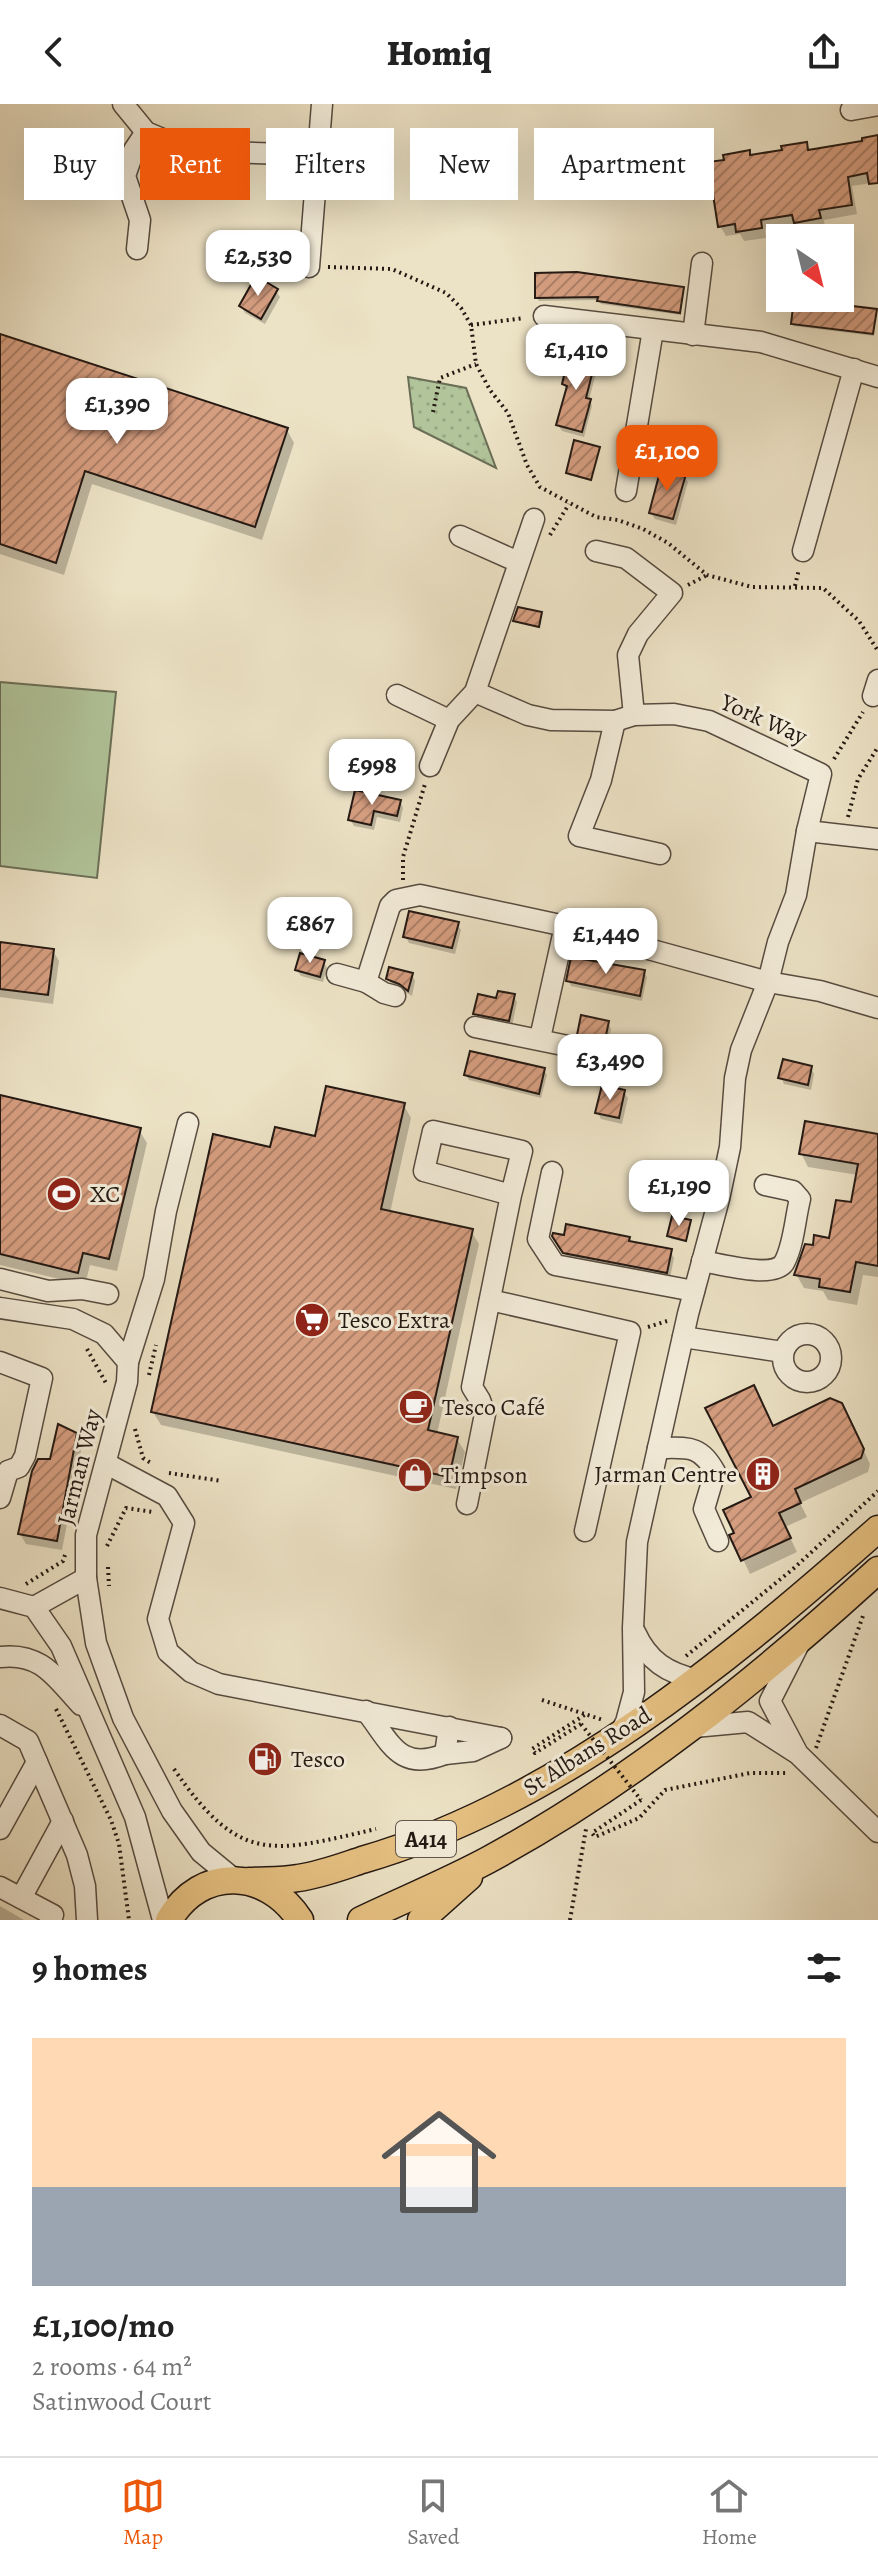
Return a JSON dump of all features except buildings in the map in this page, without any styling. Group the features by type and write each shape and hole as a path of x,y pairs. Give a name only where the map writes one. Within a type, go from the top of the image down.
{"main road":[{"name":"St Albans Road","path":"169,1920 176,1908 192,1893 213,1883 310,1876 405,1848 514,1797 619,1735 698,1680 801,1597 878,1529"},
{"name":"St Albans Road","path":"361,1920 486,1861 581,1804 694,1727 878,1570"},
{"name":"A414","path":"421,1920 486,1861"},
{"path":"242,1880 272,1889 290,1904 300,1920"}],"street":[{"path":"123,104 143,128"},
{"path":"320,128 322,104"},
{"path":"851,110 878,105"},
{"path":"137,249 140,220 125,176 140,141"},
{"path":"309,267 314,200"},
{"path":"693,335 702,263"},
{"path":"544,316 761,342 878,377"},
{"path":"626,491 653,330"},
{"path":"803,551 854,369"},
{"path":"430,766 449,720 475,692 534,519"},
{"path":"460,536 518,562"},
{"path":"596,551 626,558 672,593 638,634 628,655 624,718 579,836 660,854"},
{"name":"York Way","path":"475,692 528,715 551,720 674,714 709,721 828,767 807,831 796,895 778,942 768,982 741,1050 735,1078 730,1147 688,1314 637,1542 634,1692 619,1735"},
{"path":"397,695 449,720"},
{"path":"807,831 878,839"},
{"path":"366,982 390,906 404,897 420,895 565,926 768,982 820,991 878,1008"},
{"path":"540,1038 565,926"},
{"path":"337,974 366,982 395,996"},
{"path":"475,1027 602,1053"},
{"name":"Jarman Way","path":"188,1123 166,1211 154,1279 128,1362 127,1382 86,1535 86,1578 96,1643 123,1718 172,1811 197,1847 242,1880"},
{"path":"467,1504 485,1414 472,1387 522,1151 433,1131 424,1171 511,1195"},
{"path":"552,1172 538,1239 555,1265 694,1291"},
{"path":"702,1261 757,1270 776,1270 785,1263 800,1199 793,1191 765,1185"},
{"path":"0,1279 48,1291 82,1289 108,1294"},
{"path":"73,1319 82,1289"},
{"path":"490,1300 630,1332 585,1531"},
{"path":"0,1308 73,1319 104,1334 128,1362"},
{"path":"683,1337 783,1352"},
{"path":"0,1362 42,1378 25,1456 19,1467 8,1471 0,1498"},
{"path":"658,1448 697,1449 707,1457 715,1472 704,1509 718,1541"},
{"path":"107,1464 167,1496 184,1523 158,1619 168,1652 191,1672 219,1684 366,1711 501,1738 473,1751 445,1754 428,1761 407,1759 392,1746 366,1711"},
{"path":"34,1607 86,1578"},
{"path":"8,1591 34,1607 61,1646 135,1817 163,1920"},
{"path":"633,1628 652,1660 666,1670 698,1680"},
{"path":"806,1632 770,1701 808,1765"},
{"path":"0,1657 18,1655 42,1663 89,1713"},
{"path":"694,1727 748,1722 808,1765 878,1832"},
{"path":"0,1725 28,1741 77,1855 85,1886 87,1920"},
{"path":"445,1754 449,1727"},
{"path":"0,1829 37,1762"},
{"path":"21,1898 63,1821"},
{"path":"0,1887 55,1918"}],"path":[{"path":"309,267 392,269 446,293 461,308 471,325 476,364 490,390 508,413 527,465 540,487 596,517 618,520 643,529 668,543 707,575 752,587 823,588 859,621 878,651"},
{"path":"471,325 544,316"},
{"path":"433,412 440,378 476,364"},
{"path":"828,767 875,688"},
{"path":"845,834 858,779 878,747"},
{"path":"404,897 403,857 430,766"},
{"path":"630,1332 688,1314"},
{"path":"79,1343 88,1350 106,1382 108,1392"},
{"path":"116,1424 135,1429 143,1458 155,1465"},
{"path":"111,1597 107,1545 126,1508 153,1513 166,1473 222,1481"},
{"path":"666,1670 793,1569 878,1491"},
{"path":"8,1591 30,1584 51,1570 63,1561 67,1549"},
{"path":"586,1714 532,1749 535,1753 581,1724 641,1800 592,1833 595,1837 639,1818 665,1790 808,1765 866,1607"},
{"path":"542,1700 604,1720 569,1740"},
{"path":"55,1707 111,1820 119,1844 129,1920"},
{"path":"537,1760 549,1753"},
{"path":"167,1758 218,1824 230,1833 253,1842 279,1848 382,1828"},
{"path":"627,1787 639,1779"},
{"path":"658,1781 665,1790"},
{"path":"570,1920 589,1815"},
{"path":"197,1847 218,1824"}],"green space":[{"path":"408,377 466,388 496,468 414,427"},
{"path":"0,682 116,692 97,878 0,866"}],"place":[{"name":"XC","path":"64,1194"},
{"name":"Tesco Extra","path":"312,1320"},
{"name":"Tesco Café","path":"416,1407"},
{"name":"Jarman Centre","path":"763,1474"},
{"name":"Timpson","path":"415,1475"},
{"name":"Tesco","path":"265,1759"}]}
